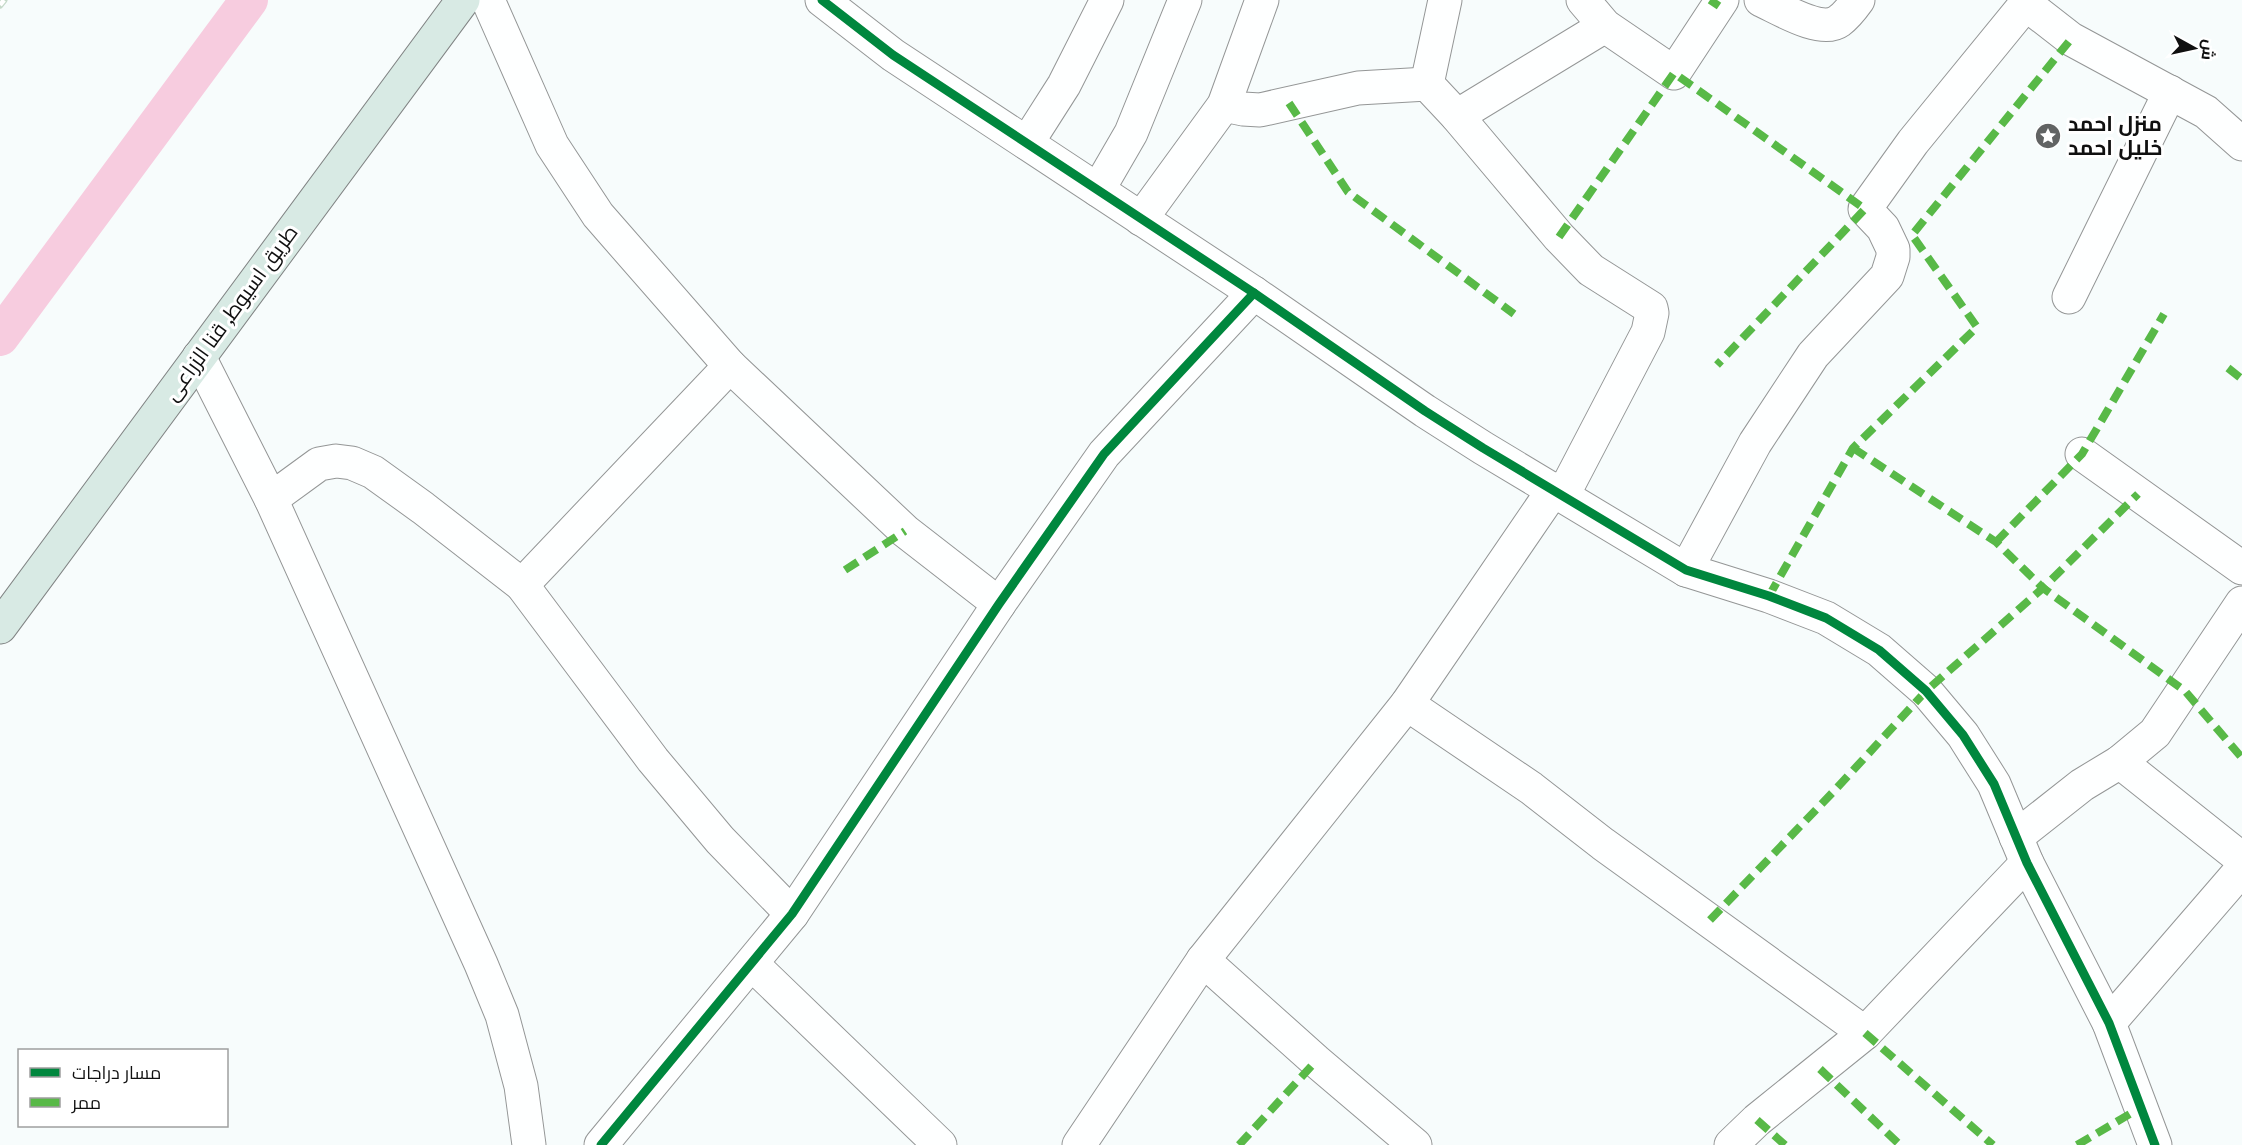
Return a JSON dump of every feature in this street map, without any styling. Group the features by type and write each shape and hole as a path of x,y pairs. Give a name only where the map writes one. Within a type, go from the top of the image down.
{"highway":[{"name":"طريق اسيوط, قنا الزراعى","path":"0,627 463,0"}],"street":[{"path":"488,0 552,145 598,215 730,366 905,531 999,604"},
{"path":"822,0 893,55 1254,293 1425,411 1686,570 1769,596 1826,618 1879,650 1926,691 1963,735 1994,783 2021,850 2109,1023 2155,1145"},
{"path":"1028,143 1064,85 1107,0"},
{"path":"1098,190 1131,133 1185,0"},
{"path":"1141,219 1224,105 1262,0"},
{"path":"1427,84 1445,0"},
{"path":"1583,0 1605,26 1674,73 1722,0"},
{"path":"1761,0 1816,24 1831,25 1839,21 1858,0"},
{"path":"1686,570 1755,443 1813,355 1887,276 1893,249 1883,228 1865,209 1913,142 2027,2 2071,39 2206,112 2242,144"},
{"path":"1457,116 1605,26"},
{"path":"1224,105 1260,110 1358,88 1427,84"},
{"path":"1079,1145 1203,960 1407,704 1558,492 1647,332 1651,320 1651,308 1591,270 1559,237 1457,116 1427,84"},
{"path":"2069,297 2170,92"},
{"path":"601,1145 792,914 999,604 1104,454 1254,293"},
{"path":"199,357 271,499 482,964 502,1015 521,1086 529,1145"},
{"path":"522,585 730,366"},
{"path":"2082,454 2242,568"},
{"path":"271,499 319,464 336,461 352,463 373,472 522,585 653,760 720,840 792,914"},
{"path":"1731,1145 1757,1120 1865,1033 2021,850 2082,785 2120,762 2155,733 2242,603"},
{"path":"1407,704 1531,788 1603,844 1865,1033"},
{"path":"2120,762 2242,859"},
{"path":"2109,1023 2242,869"},
{"path":"1203,960 1316,1061 1415,1145"},
{"path":"752,964 940,1145"}],"waterway":[{"path":"0,337 249,0"}],"railway":[{"path":"0,5 4,0"}],"marked path":[{"path":"1710,0 1719,6"},
{"path":"1769,596 1853,448 1977,327 1912,235 2071,39"},
{"path":"1559,237 1674,73 1865,209 1717,365"},
{"path":"1289,103 1348,192 1514,314"},
{"path":"1996,542 2082,454 2164,314"},
{"path":"2228,368 2242,379"},
{"path":"1853,448 1996,542 2043,588 2185,691 2242,758"},
{"path":"1710,920 1926,691 2043,588 2138,494"},
{"path":"845,570 905,531"},
{"path":"1865,1033 1993,1145"},
{"path":"1239,1145 1316,1061"},
{"path":"1820,1069 1900,1145"},
{"path":"2077,1145 2140,1108"},
{"path":"1757,1120 1785,1145"}],"cycle path":[{"path":"822,0 893,55 1254,293 1425,411 1483,448 1686,570 1769,596 1826,618 1879,650 1926,691 1963,735 1994,784 2027,863 2109,1023 2155,1145"},
{"path":"601,1145 792,914 999,604 1104,454 1254,293"}],"place":[{"name":"منزل احمد خليل احمد","path":"2048,136"}]}
